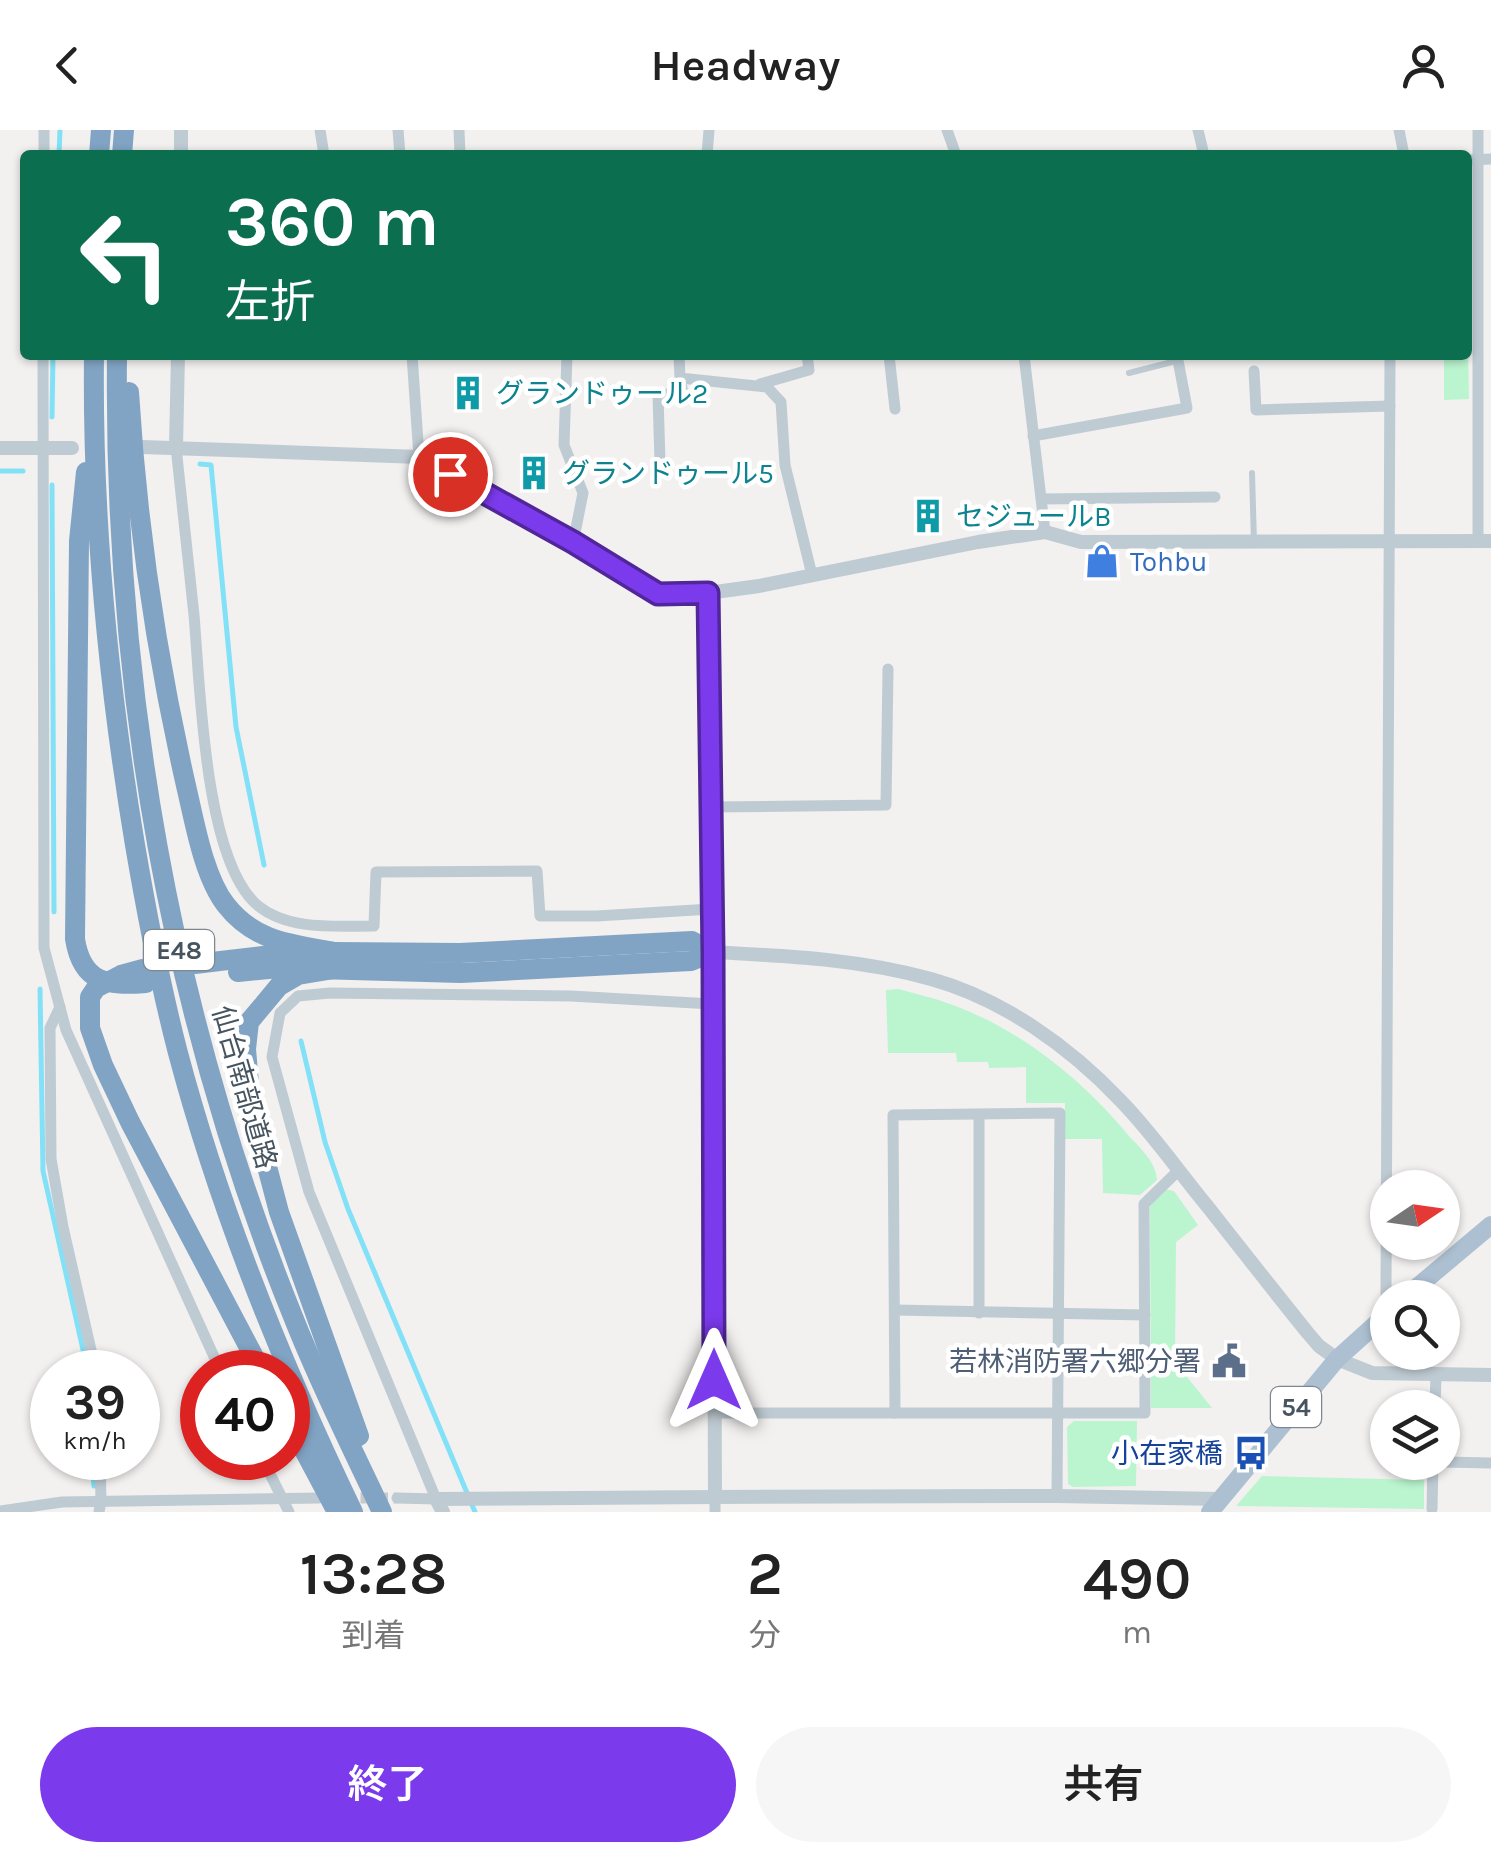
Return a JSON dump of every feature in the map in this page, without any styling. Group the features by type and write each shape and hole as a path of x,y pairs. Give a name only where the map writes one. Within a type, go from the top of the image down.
{"highway":[{"name":"仙台南部道路","path":"94,360 102,596 110,676 156,960 182,1069 228,1213 298,1392 353,1512"},
{"name":"仙台南部道路","path":"117,360 120,526 132,673 150,801 176,940 226,1124 262,1236 324,1390 388,1508"},
{"path":"127,360 138,499 159,653 197,833 212,878 224,902 244,924 266,938 334,960"},
{"path":"94,401 79,540 74,904 77,955 86,971 105,982"},
{"path":"196,970 271,954 334,960 692,941 713,952"},
{"path":"334,960 278,986 249,1022 247,1073 251,1106 279,1212 388,1508"},
{"path":"144,976 120,975 96,988 88,1010 90,1028 130,1122 250,1350"},
{"path":"310,1461 337,1512"}],"main road":[{"path":"1425,1280 1491,1225"},
{"name":"54","path":"1214,1506 1337,1359 1370,1329"}],"street":[{"path":"142,447 418,457 573,542 658,594 759,586 1045,532 1082,542 1484,541 1484,228 1478,130"},
{"path":"43,360 44,948 66,1030 211,1350"},
{"path":"178,360 176,447 214,805 239,884 256,903 290,922 374,926 376,872 537,871 540,916 710,909"},
{"path":"412,360 418,457"},
{"path":"568,360 564,445 584,492 573,542"},
{"path":"660,463 658,394 683,393 679,360"},
{"path":"756,385 809,370 808,360"},
{"path":"889,360 895,409"},
{"path":"1025,360 1045,532"},
{"path":"1034,436 1186,408 1178,360"},
{"path":"1386,1280 1390,360"},
{"path":"1254,371 1256,410 1390,406"},
{"path":"680,378 768,387 781,402 785,465 812,575"},
{"path":"0,448 72,448"},
{"path":"1042,499 1215,497"},
{"path":"708,593 715,1505"},
{"path":"711,808 886,805 888,670"},
{"path":"713,952 806,956 872,964 936,980 1000,1007 1062,1047 1121,1100 1319,1346 1337,1359 1372,1373 1491,1376"},
{"path":"439,1505 309,1192 272,1057 280,1013 298,996 330,992 571,996 712,1004"},
{"path":"60,1007 50,1028 51,1158 91,1350"},
{"path":"895,1413 893,1115 1060,1113 1057,1496"},
{"path":"979,1115 979,1313"},
{"path":"715,1413 1145,1413 1144,1204 1179,1170"},
{"path":"895,1310 1144,1315"},
{"path":"1436,1374 1436,1390"},
{"path":"1460,1462 1491,1463"},
{"path":"100,1480 100,1506"},
{"path":"272,1480 289,1512"},
{"path":"1432,1508 1433,1480"},
{"path":"388,1508 439,1505 461,1498 715,1505 1057,1496 1214,1506"},
{"path":"0,1511 62,1502 100,1506 319,1498"}],"lane":[{"path":"1129,372 1171,360"},
{"path":"1252,473 1254,542"}],"green space":[{"path":"1444,360 1468,360 1469,399 1444,400"},
{"path":"899,989 983,1018 1052,1061 1093,1096 1143,1151 1157,1180 1140,1195 1103,1193 1102,1139 1065,1139 1065,1103 1026,1103 1026,1067 989,1068 988,1062 957,1062 956,1053 888,1053 886,990"},
{"path":"1164,1189 1174,1191 1198,1225 1176,1242 1175,1362 1212,1408 1151,1408 1150,1206 1154,1196"},
{"path":"1074,1421 1137,1421 1136,1486 1068,1484 1067,1427"},
{"path":"1262,1476 1424,1480 1424,1509 1236,1506"}],"waterway":[{"path":"59,150 60,130"},
{"path":"52,417 53,360"},
{"path":"200,464 211,465 236,727 264,865"},
{"path":"0,471 23,471"},
{"path":"52,485 54,912"},
{"path":"40,989 43,1171 83,1350"},
{"path":"301,1041 325,1142 348,1209 475,1512"},
{"path":"94,1480 94,1486"}],"tunnel":[{"path":"344,1498 397,1498"}],"place":[{"name":"グランドゥール2","path":"468,393"},
{"name":"グランドゥール5","path":"534,473"},
{"name":"セジュールB","path":"928,516"},
{"name":"Tohbu","path":"1102,561"},
{"name":"若林消防署六郷分署","path":"1229,1361"},
{"name":"小在家橋","path":"1251,1453"}],"route":[{"path":"450,474 658,594 708,593 714,1380"}]}
